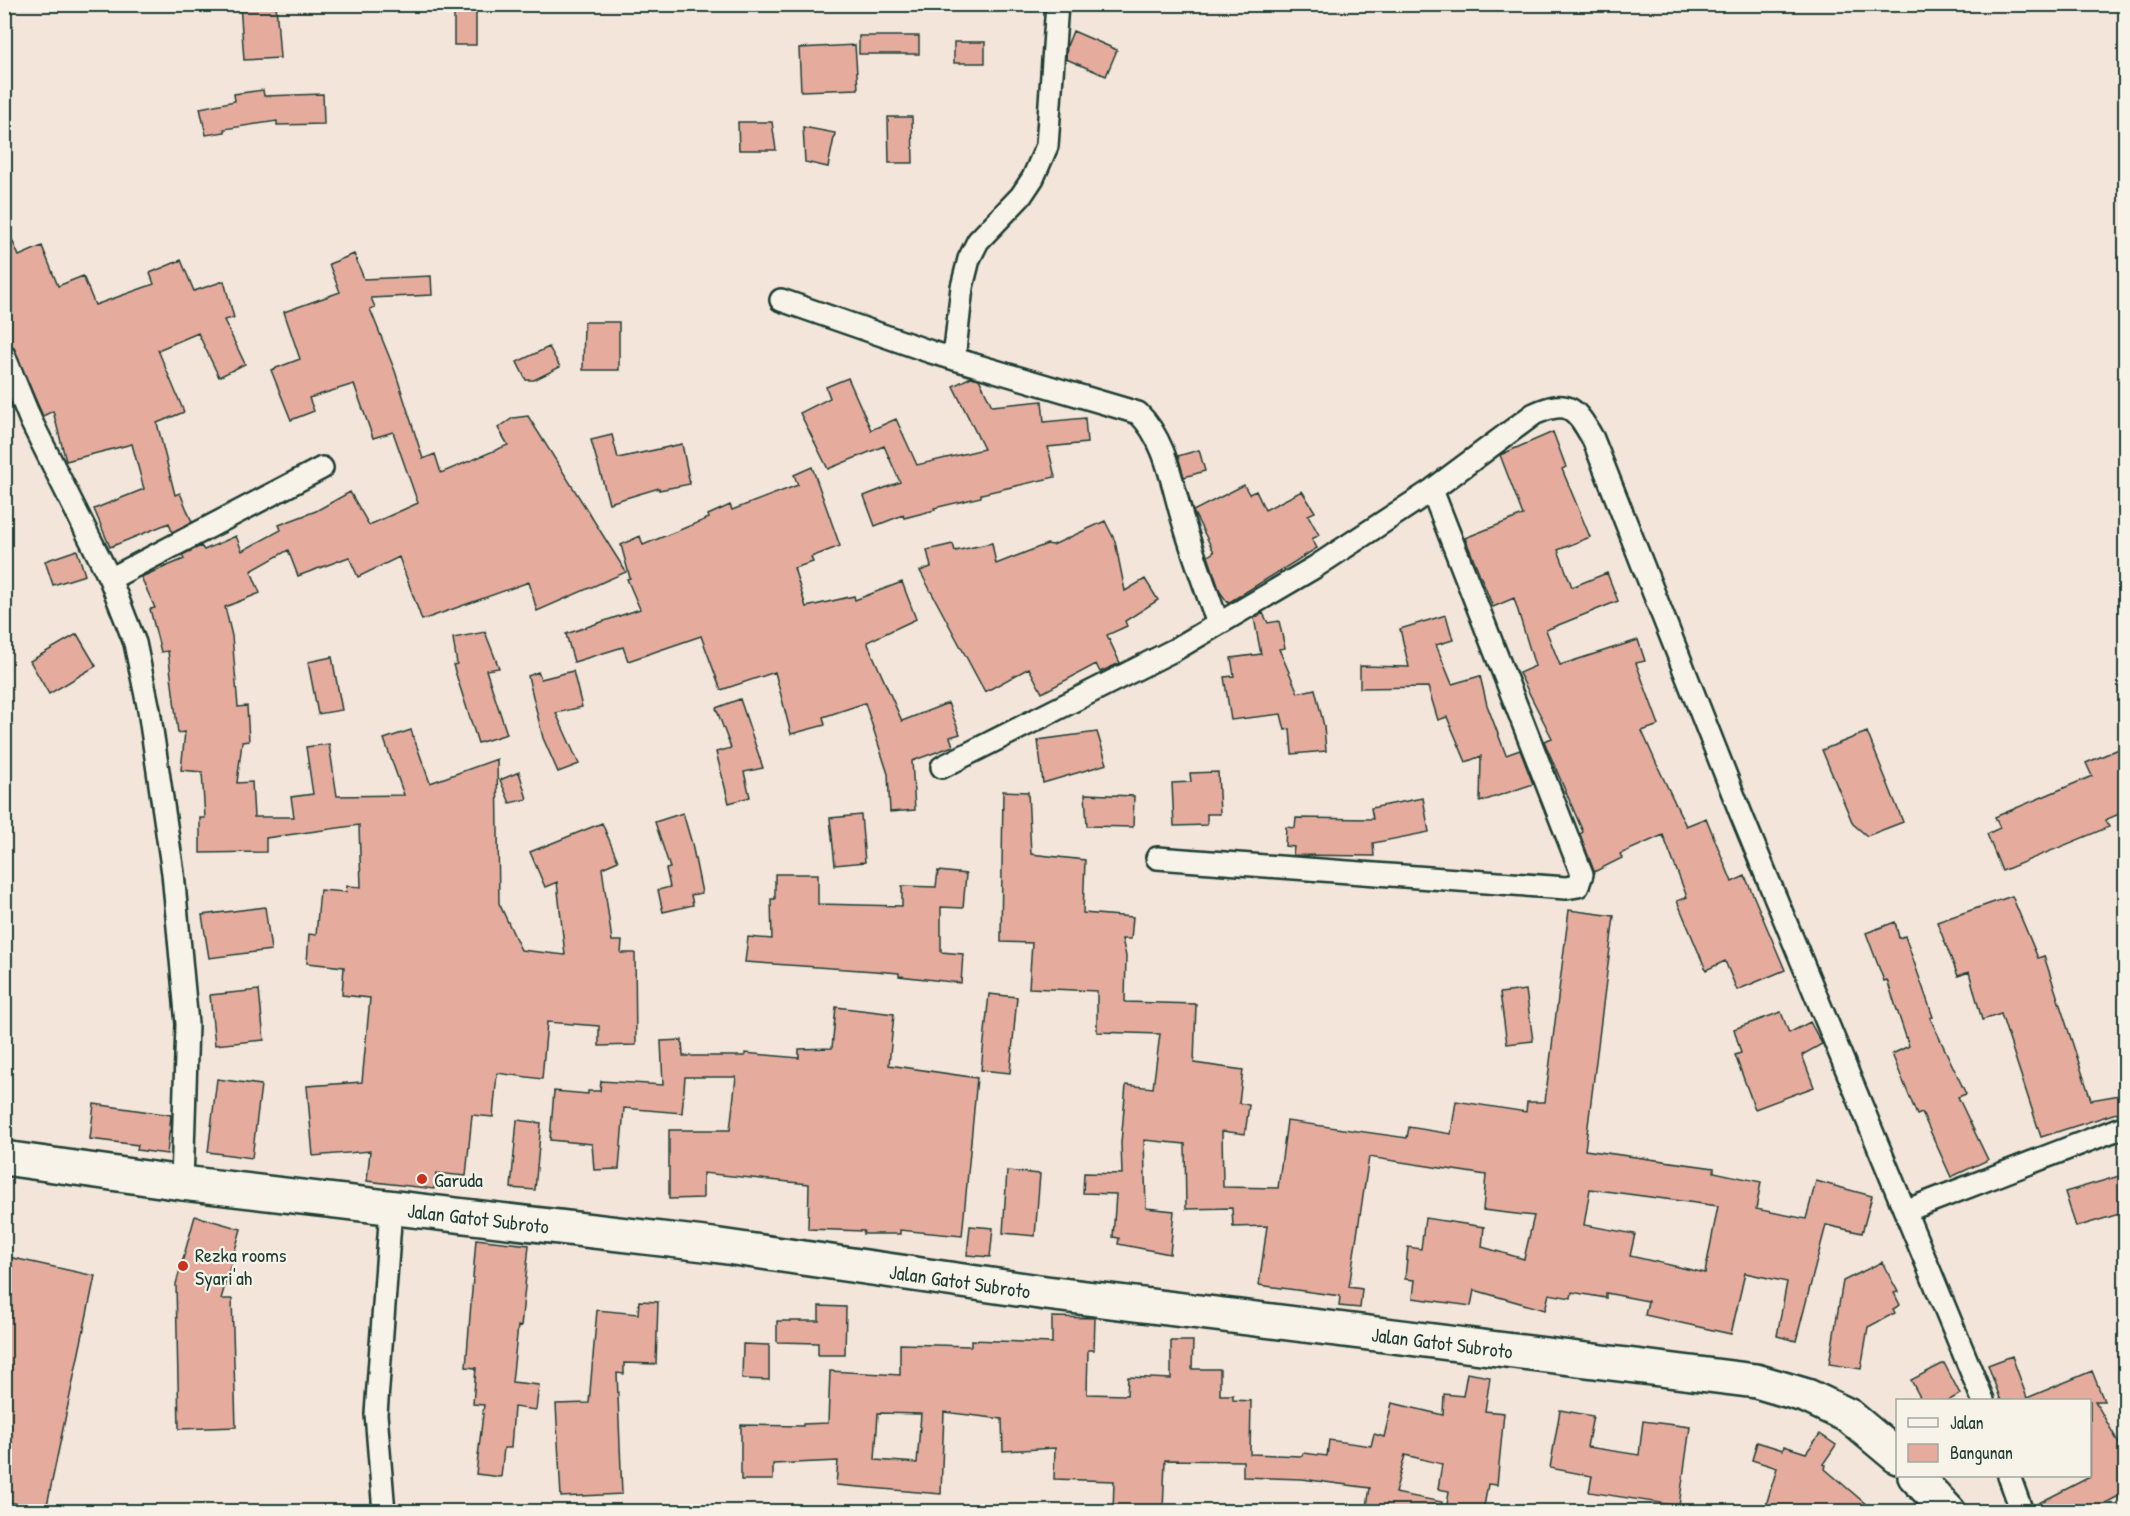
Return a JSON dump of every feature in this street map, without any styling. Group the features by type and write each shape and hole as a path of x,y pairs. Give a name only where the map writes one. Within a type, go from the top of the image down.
{"highway":[{"name":"Jalan Gatot Subroto","path":"4,1158 392,1209 713,1245 1046,1293 1756,1381 1807,1396 1849,1416 1896,1455"},
{"path":"1916,1477 1949,1512"}],"street":[{"path":"954,359 962,287 969,259 978,241 1021,196 1033,178 1047,146 1057,4"},
{"path":"781,300 954,359 1138,413 1149,423 1161,446 1184,526 1218,624"},
{"path":"4,354 31,421 110,579 135,643 147,699 173,873 188,1024 182,1183"},
{"path":"942,767 1176,649 1315,567 1432,490 1534,414 1554,405 1568,407 1580,415 1593,439 1671,642 1982,1399"},
{"path":"110,579 322,468"},
{"path":"1157,858 1566,888 1578,886 1582,874 1432,490"},
{"path":"1905,1211 2126,1126"},
{"path":"384,1512 376,1414 392,1209"},
{"path":"2009,1477 2022,1512"}],"building":[{"path":"240,4 276,4 280,58 244,60"},
{"path":"454,8 476,8 476,45 454,45"},
{"path":"1073,31 1117,50 1106,76 1066,59 1067,46"},
{"path":"859,36 919,36 919,54 859,54"},
{"path":"954,42 985,42 985,63 954,63"},
{"path":"855,45 858,89 801,91 799,48"},
{"path":"263,90 264,96 323,94 324,124 277,125 277,121 224,129 225,132 206,135 200,108 235,101 234,94"},
{"path":"888,117 912,117 913,163 889,163"},
{"path":"738,122 772,122 776,150 739,150"},
{"path":"803,127 835,133 828,167 805,162"},
{"path":"4,221 19,256 42,246 58,286 83,276 95,305 154,284 150,273 181,260 194,291 224,281 234,318 224,320 245,364 219,377 198,333 158,350 184,412 157,423 175,495 180,493 192,522 172,532 169,523 110,547 94,509 144,489 132,444 66,461 53,411 43,416 11,345 4,284"},
{"path":"354,254 364,279 431,276 432,295 371,298 375,307 370,309 395,371 423,459 435,454 441,473 508,445 498,428 513,418 528,416 626,572 537,611 529,582 422,620 399,557 358,577 349,557 298,576 288,550 251,571 260,593 225,607 232,636 238,707 247,706 249,741 242,742 237,783 252,782 254,817 294,817 291,797 313,794 306,747 329,744 337,796 404,795 384,739 411,730 430,783 497,759 499,903 521,950 565,955 557,882 545,887 530,852 602,823 618,861 602,868 612,941 622,941 621,953 635,953 636,1045 599,1046 599,1026 547,1022 542,1079 497,1073 493,1117 472,1115 466,1176 436,1173 434,1189 367,1181 370,1151 313,1156 307,1086 362,1082 370,998 342,995 344,967 307,963 309,934 316,935 320,890 346,892 347,886 361,887 359,825 266,838 266,852 200,853 200,818 205,818 202,772 181,770 185,732 178,733 168,651 161,652 150,609 155,608 141,577 184,559 182,555 201,546 204,550 236,536 242,551 281,530 279,525 316,511 350,492 369,525 418,503 393,432 373,438 354,384 309,398 314,411 291,420 271,370 300,359 284,312 340,292 329,264"},
{"path":"584,322 619,322 619,370 583,370"},
{"path":"549,347 560,367 534,380 526,380 517,362"},
{"path":"971,377 979,379 992,406 1042,401 1044,422 1085,418 1087,443 1048,447 1055,477 981,494 981,497 904,518 903,515 875,526 864,496 900,482 884,446 828,469 800,413 830,398 826,387 848,378 871,430 896,419 917,465 984,449 953,386"},
{"path":"1553,432 1566,467 1562,469 1590,537 1558,550 1572,587 1607,573 1618,601 1546,630 1560,665 1638,640 1645,661 1636,663 1659,725 1642,731 1657,765 1686,826 1706,818 1732,882 1745,876 1785,970 1737,990 1725,961 1706,970 1677,901 1687,897 1663,835 1620,854 1622,858 1594,872 1580,834 1583,832 1544,741 1552,738 1519,673 1535,666 1514,598 1493,607 1465,538 1523,515 1500,455"},
{"path":"612,435 618,458 682,444 690,484 659,490 659,488 609,503 591,440"},
{"path":"1199,450 1205,471 1184,477 1178,456"},
{"path":"812,467 840,546 811,557 813,562 794,568 806,607 854,596 855,600 902,582 916,619 867,642 902,721 948,703 960,734 950,737 953,746 912,761 915,810 890,812 888,774 865,703 823,717 825,725 791,734 775,672 721,690 701,636 628,661 623,647 574,662 566,634 640,609 627,579 630,578 621,545 640,536 643,545 709,518 708,515 730,505 732,510 798,485 794,475"},
{"path":"1244,485 1249,494 1256,491 1265,510 1302,491 1315,512 1308,515 1319,535 1312,539 1317,548 1228,603 1220,592 1208,556 1214,552 1193,511"},
{"path":"1105,521 1115,541 1125,591 1145,579 1158,600 1125,621 1127,626 1107,635 1120,663 1100,672 1096,664 1042,693 1029,668 985,692 920,571 931,567 927,550 953,544 955,551 992,543 996,564 1047,544 1053,545"},
{"path":"77,550 85,575 53,585 45,561"},
{"path":"1263,613 1268,623 1279,621 1285,648 1279,649 1298,693 1315,689 1324,726 1326,751 1292,754 1290,729 1285,730 1281,714 1231,720 1224,677 1234,676 1231,658 1261,654 1254,618"},
{"path":"1446,615 1453,640 1436,645 1452,684 1480,676 1487,705 1506,755 1520,750 1533,784 1480,802 1481,756 1466,762 1447,717 1438,720 1428,687 1360,688 1360,666 1409,667 1400,629"},
{"path":"485,632 499,668 486,670 507,734 478,743 453,665 457,664 453,638"},
{"path":"77,634 96,666 49,694 30,661"},
{"path":"332,657 342,710 318,714 308,662"},
{"path":"573,671 582,707 556,713 579,764 558,772 543,738 528,676 538,672 541,679"},
{"path":"740,699 763,768 744,772 750,797 729,803 716,752 731,748 716,708"},
{"path":"1097,732 1107,764 1043,783 1038,740"},
{"path":"1867,732 1903,822 1867,836 1853,824 1822,750"},
{"path":"2126,746 2126,811 2105,820 2109,827 2002,871 1987,834 2000,828 1995,817 2092,776 2086,763"},
{"path":"519,772 527,799 510,803 500,780"},
{"path":"1218,772 1220,814 1207,814 1207,825 1174,826 1172,783 1191,782 1190,773"},
{"path":"1003,791 1028,792 1031,854 1085,860 1083,913 1133,917 1131,939 1122,939 1126,956 1125,1002 1196,1004 1194,1063 1243,1070 1239,1103 1249,1105 1245,1134 1222,1131 1223,1187 1278,1188 1287,1121 1407,1138 1409,1127 1451,1134 1456,1101 1526,1112 1527,1102 1545,1102 1569,910 1614,916 1585,1150 1714,1168 1714,1172 1761,1182 1756,1209 1806,1219 1816,1181 1872,1196 1862,1233 1826,1225 1796,1341 1777,1336 1787,1282 1745,1273 1731,1334 1645,1315 1648,1301 1606,1293 1606,1298 1572,1292 1571,1298 1549,1294 1545,1310 1474,1290 1471,1306 1413,1298 1415,1280 1405,1279 1408,1247 1421,1249 1425,1218 1484,1227 1482,1247 1524,1259 1534,1216 1483,1210 1486,1175 1369,1157 1349,1287 1362,1289 1360,1308 1339,1306 1340,1296 1259,1285 1267,1226 1233,1227 1232,1208 1186,1209 1185,1144 1144,1140 1146,1208 1174,1211 1170,1254 1118,1244 1119,1238 1113,1237 1116,1194 1083,1193 1084,1173 1122,1174 1121,1143 1126,1085 1153,1088 1160,1034 1097,1032 1097,991 1029,988 1032,943 1001,942","holes":["1590,1189 1718,1206 1705,1273 1630,1256 1635,1234 1584,1225"]},
{"path":"1085,794 1134,796 1133,827 1087,826"},
{"path":"1423,798 1429,832 1373,843 1374,856 1293,855 1294,847 1285,846 1286,827 1295,828 1296,818 1373,819 1371,808"},
{"path":"683,813 702,893 691,895 693,905 663,912 658,890 670,887 666,869 670,868 655,822"},
{"path":"861,815 865,862 835,865 830,818"},
{"path":"938,871 966,874 963,908 941,907 941,952 963,954 961,983 899,976 899,973 745,962 748,937 772,939 771,899 775,899 775,874 818,874 818,904 902,906 902,886 936,887"},
{"path":"2012,896 2038,958 2044,956 2091,1100 2126,1094 2126,1110 2041,1137 2001,1014 1982,1020 1969,972 1958,976 1937,922"},
{"path":"265,907 271,950 209,958 202,915"},
{"path":"1895,922 1899,938 1905,936 1933,1017 1930,1018 1966,1094 1958,1097 1988,1160 1951,1177 1922,1113 1917,1115 1892,1054 1909,1046 1887,980 1884,981 1866,933"},
{"path":"259,990 264,1040 215,1045 210,995"},
{"path":"1526,990 1533,1041 1507,1044 1500,993"},
{"path":"989,994 1017,997 1010,1073 981,1070"},
{"path":"836,1007 894,1014 889,1065 977,1078 962,1236 900,1230 900,1234 863,1234 864,1231 808,1229 809,1184 703,1173 703,1198 669,1199 669,1130 730,1130 736,1077 685,1077 682,1113 624,1108 619,1169 594,1170 592,1144 550,1140 554,1091 588,1094 588,1091 600,1091 601,1081 663,1085 661,1041 682,1040 683,1056 745,1056 745,1053 799,1058 799,1049 832,1048"},
{"path":"1781,1012 1789,1033 1810,1022 1822,1044 1802,1055 1814,1087 1755,1109 1735,1055 1741,1053 1734,1029"},
{"path":"217,1079 261,1085 252,1158 208,1152"},
{"path":"94,1104 171,1115 167,1154 137,1150 138,1145 90,1139"},
{"path":"517,1120 541,1123 535,1190 511,1188"},
{"path":"1007,1171 1040,1174 1035,1236 1003,1233"},
{"path":"2126,1174 2126,1212 2076,1227 2065,1192"},
{"path":"195,1216 241,1229 221,1299 232,1299 236,1427 179,1429 176,1284"},
{"path":"970,1226 993,1228 990,1257 967,1255"},
{"path":"476,1239 529,1245 521,1327 518,1326 512,1382 539,1385 536,1410 514,1407 511,1448 504,1448 501,1477 476,1474 484,1405 473,1404 476,1368 466,1367"},
{"path":"4,1256 95,1276 46,1510 4,1501"},
{"path":"1882,1262 1898,1292 1894,1293 1900,1305 1893,1309 1895,1313 1868,1327 1861,1369 1829,1364 1843,1281"},
{"path":"639,1301 658,1302 656,1364 624,1363 624,1374 617,1373 622,1494 561,1497 556,1404 589,1403 597,1310 638,1314"},
{"path":"819,1306 846,1307 845,1355 818,1355 818,1343 777,1342 777,1321 819,1321"},
{"path":"1052,1317 1095,1318 1094,1350 1088,1350 1087,1394 1127,1395 1128,1377 1171,1379 1171,1341 1193,1341 1192,1369 1220,1369 1220,1395 1233,1395 1233,1400 1251,1401 1250,1454 1302,1456 1303,1453 1327,1456 1329,1440 1371,1446 1374,1434 1384,1437 1392,1403 1443,1415 1444,1394 1463,1396 1467,1373 1490,1377 1485,1411 1504,1413 1497,1485 1488,1484 1483,1512 1446,1512 1449,1491 1438,1489 1442,1464 1405,1455 1395,1493 1442,1502 1441,1512 1366,1512 1370,1488 1302,1479 1243,1477 1243,1461 1165,1460 1163,1512 1113,1512 1114,1481 1054,1479 1055,1448 1003,1451 1002,1419 944,1412 941,1494 836,1485 838,1461 773,1464 773,1480 741,1480 741,1425 803,1426 803,1424 828,1423 830,1371 900,1375 900,1344 971,1346 971,1340 1052,1343","holes":["878,1413 921,1414 917,1463 875,1460"]},
{"path":"743,1344 769,1345 769,1380 742,1379"},
{"path":"2012,1356 2027,1398 2092,1371 2104,1401 2095,1401 2126,1456 2126,1492 2089,1512 2034,1512 2033,1506 2091,1477 2091,1399 2000,1399 1988,1365"},
{"path":"1944,1363 1960,1394 1951,1399 1921,1399 1911,1380"},
{"path":"1560,1410 1593,1416 1587,1447 1639,1455 1643,1421 1690,1427 1679,1506 1589,1492 1592,1476 1550,1468"},
{"path":"1820,1434 1836,1445 1823,1464 1826,1465 1825,1469 1875,1512 1764,1512 1777,1468 1752,1460 1757,1442 1783,1450 1784,1446 1806,1453"}],"place":[{"name":"Garuda","path":"422,1179"},
{"name":"Rezka rooms Syari'ah","path":"183,1266"}]}
